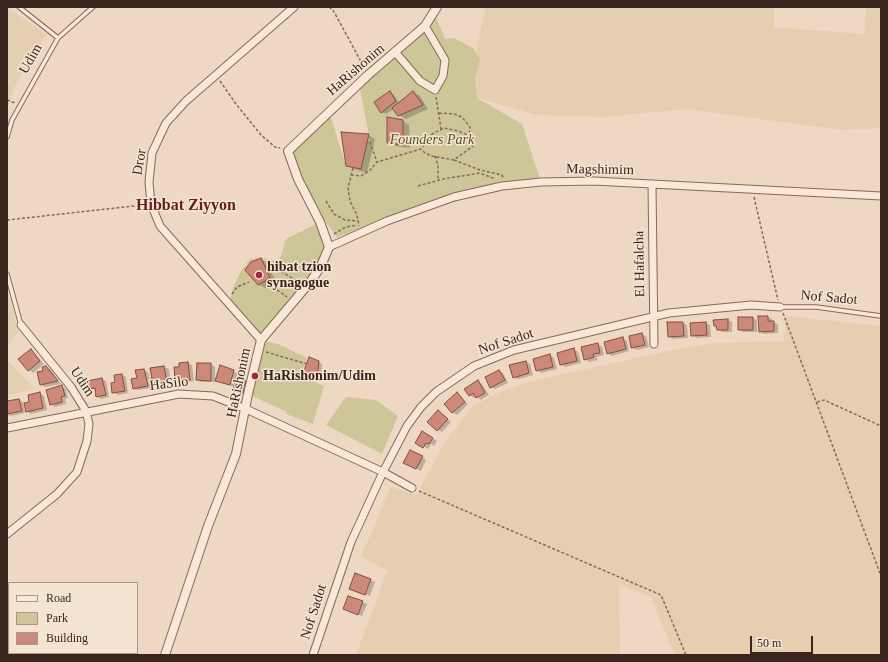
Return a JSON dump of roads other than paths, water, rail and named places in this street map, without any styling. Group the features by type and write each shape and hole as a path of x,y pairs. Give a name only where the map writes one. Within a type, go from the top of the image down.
{"street":[{"name":"Dror","path":"261,340 160,226 151,204 149,182 152,153 166,123 186,102 294,7"},
{"name":"HaRishonim","path":"165,655 208,526 236,454 261,340 306,287 321,266 329,247 320,222 298,179 288,151 368,76 425,26 437,7"},
{"path":"396,53 420,81 435,90 443,76 444,60 425,26"},
{"name":"Magshimim","path":"329,247 386,221 454,197 502,186 541,182 594,181 881,196"},
{"name":"El Hafalcha","path":"652,184 654,344"},
{"name":"Nof Sadot","path":"313,655 352,542 383,472 407,426 421,407 436,392 474,366 514,350 653,316 751,305 780,307"},
{"name":"Udim","path":"7,534 57,494 78,472 88,441 89,424 86,411 61,372 21,325"},
{"name":"HaSilo","path":"7,428 86,411 179,394 213,396 246,409 383,472 412,488"}],"lane":[{"path":"20,7 58,38"},
{"name":"Udim","path":"7,137 12,120 58,38 93,7"},
{"name":"Udim","path":"7,274 21,325"},
{"name":"Nof Sadot","path":"780,307 816,307 881,316"}],"place":[{"name":"hibat tzion synagogue","path":"259,275"},
{"name":"HaRishonim/Udim","path":"255,376"}],"district":[{"name":"Hibbat Ziyyon","path":"186,206"}],"park label":[{"name":"Founders Park","path":"432,140"}]}
